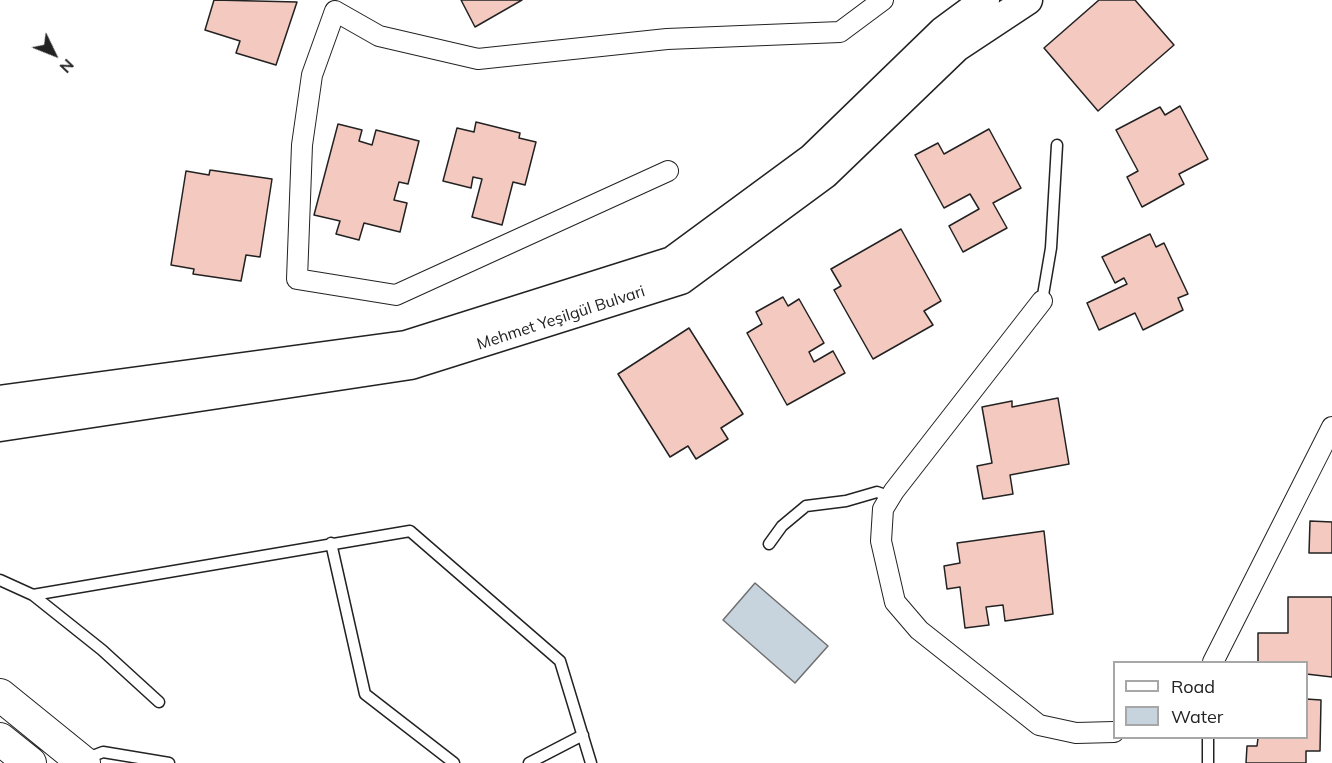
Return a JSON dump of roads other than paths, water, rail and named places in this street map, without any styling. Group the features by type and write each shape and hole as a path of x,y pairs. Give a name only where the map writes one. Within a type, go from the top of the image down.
{"main road":[{"name":"Mehmet Yeşilgül Bulvari","path":"0,400 406,345 672,261 812,158 943,31 985,0"},
{"name":"Mehmet Yeşilgül Bulvari","path":"0,427 411,366 681,280 825,174 957,47 1028,0"},
{"path":"0,695 82,762"},
{"path":"0,739 30,763"}],"street":[{"path":"668,171 396,296 297,279 302,145 312,75 336,6 380,36 478,59 667,39 840,32 883,0"},
{"path":"1042,301 891,497 883,509 881,542 895,602 919,630 1040,725 1076,733 1113,732"},
{"path":"1214,661 1332,428"}],"lane":[{"path":"1042,301 1051,248 1057,145"},
{"path":"769,544 782,526 806,506 846,501 876,492 891,497"},
{"path":"33,595 410,531 560,661 591,763"},
{"path":"331,543 365,694 454,763"},
{"path":"0,580 33,595 102,650 159,702"},
{"path":"529,763 583,735"},
{"path":"1208,739 1208,763"},
{"path":"82,762 103,752 169,763"}],"water":[{"path":"755,583 828,646 795,683 723,620"}]}
